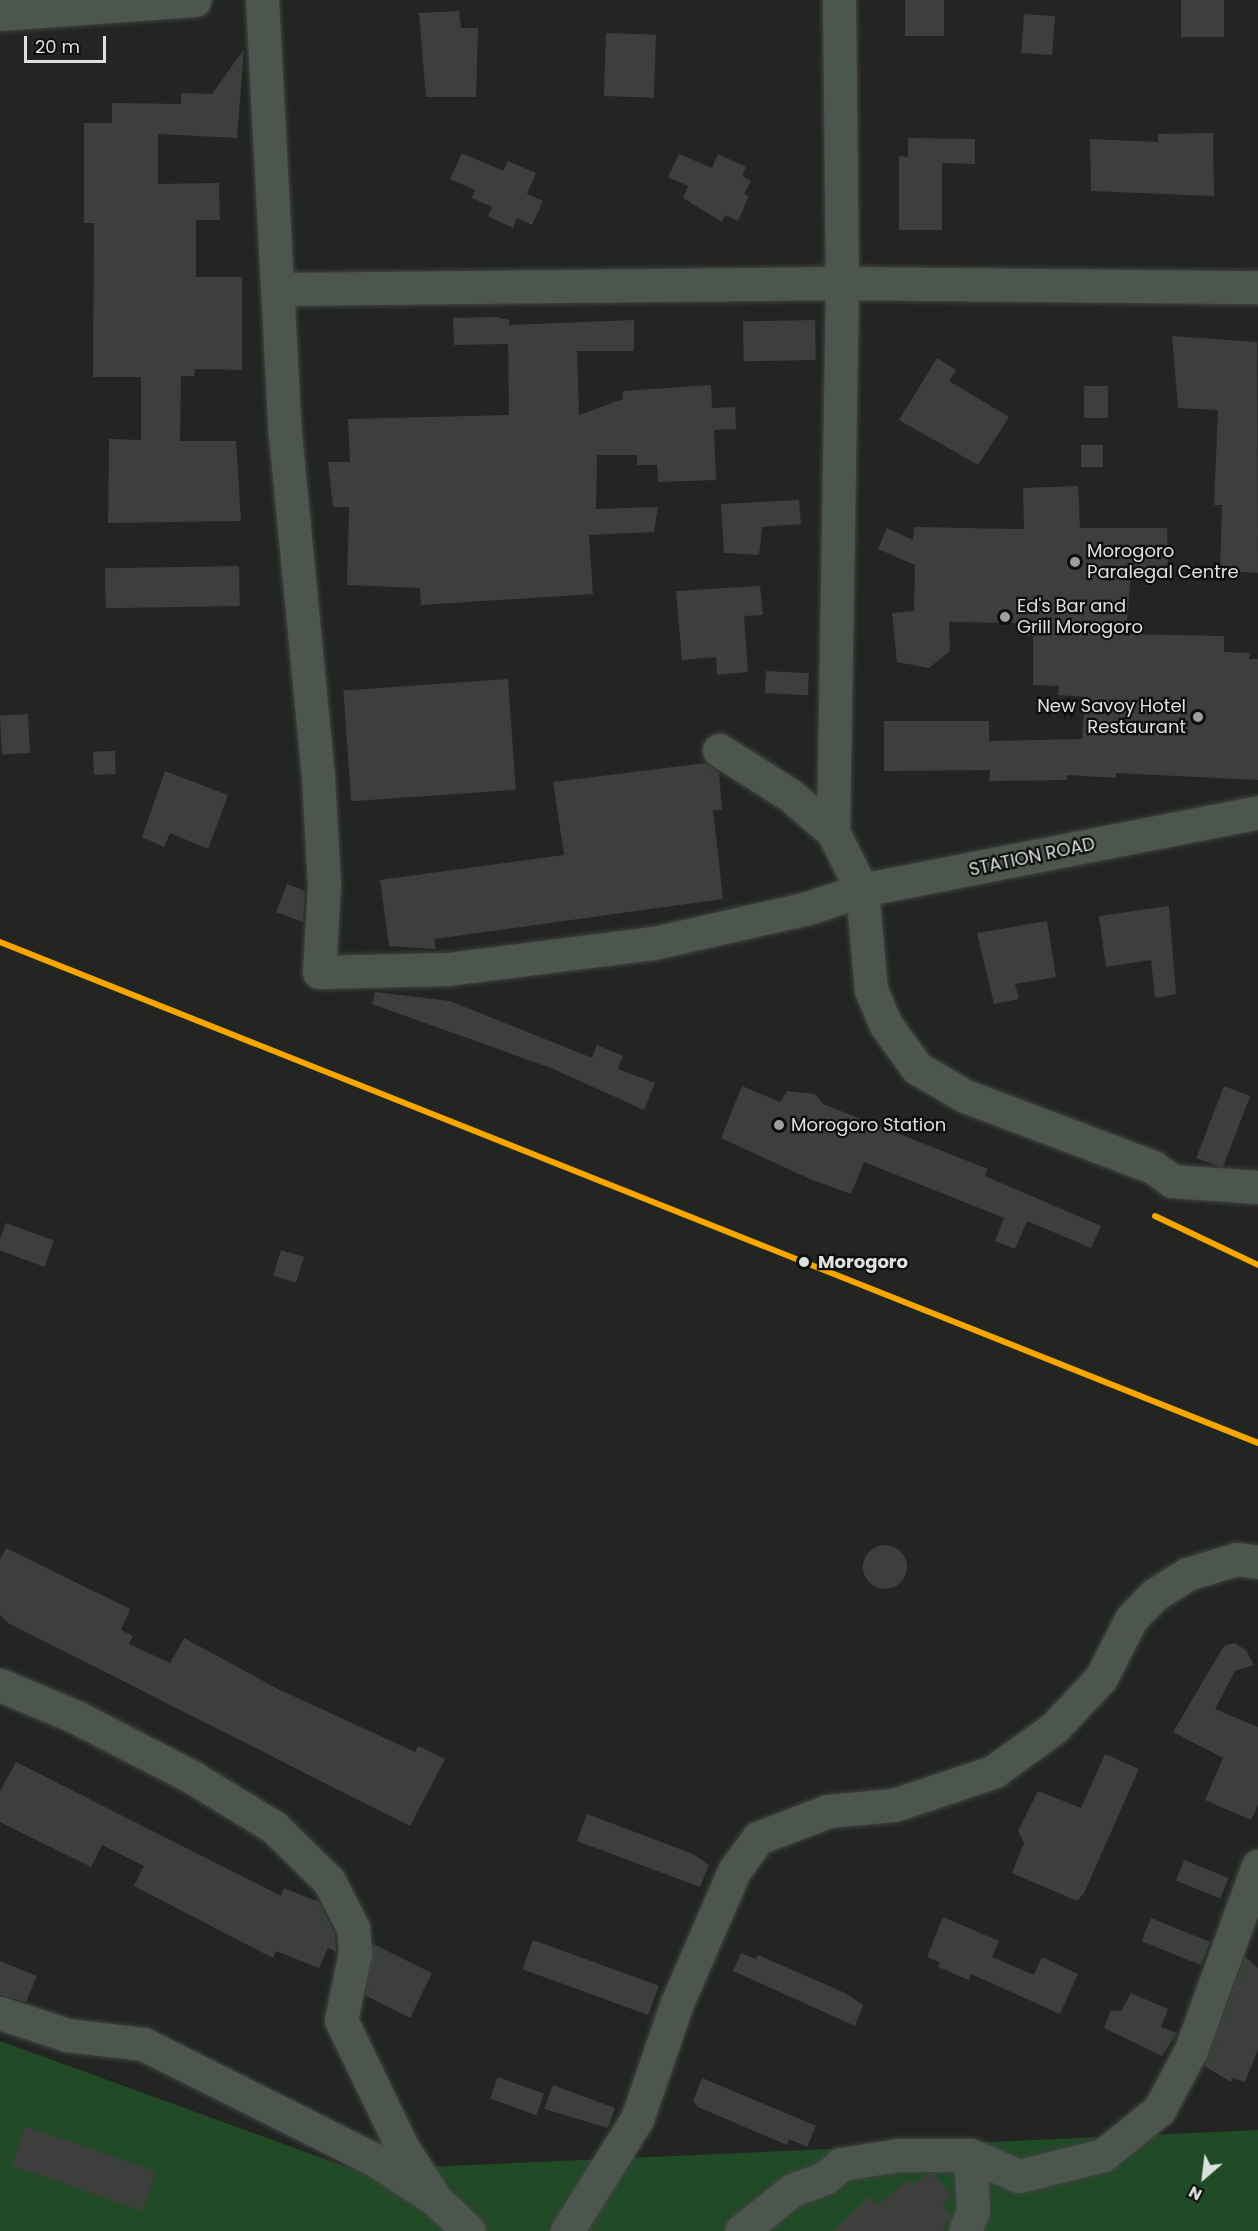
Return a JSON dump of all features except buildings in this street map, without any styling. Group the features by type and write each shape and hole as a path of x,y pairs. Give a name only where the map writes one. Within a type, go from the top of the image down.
{"street":[{"path":"0,14 194,0"},
{"path":"262,0 281,289 842,283 1258,287"},
{"path":"833,832 842,283 839,0"},
{"name":"STATION ROAD","path":"281,289 285,435 318,777 324,885 319,972 448,969 620,948 808,908 862,890 1258,812"},
{"path":"719,750 790,795 833,832 862,890 871,990 886,1025 917,1068 996,1109 1153,1167 1172,1181 1254,1186"},
{"path":"567,2231 637,2119 677,2003 735,1871 758,1838 828,1811 894,1804 993,1772 1054,1728 1101,1678 1125,1628 1155,1595 1187,1574 1237,1559 1258,1562"},
{"path":"0,1685 76,1717 192,1777 274,1827 329,1881 353,1928 355,1953 341,2020 402,2147 436,2200"},
{"path":"741,2231 792,2190 825,2178 841,2164 898,2155 970,2155 1019,2176 1103,2155 1159,2110 1191,2050 1258,1866"},
{"path":"0,2013 67,2035 143,2044 375,2160 436,2200 469,2231"},
{"path":"965,2231 973,2210 970,2155"}],"green space":[{"path":"0,2041 355,2170 1258,2130 1258,2231 0,2231"}],"transit line":[{"path":"0,942 1258,1443"},
{"path":"1155,1216 1258,1265"}],"place":[{"name":"Morogoro Paralegal Centre","path":"1075,562"},
{"name":"Ed's Bar and Grill Morogoro","path":"1005,617"},
{"name":"New Savoy Hotel Restaurant","path":"1198,717"},
{"name":"Morogoro Station","path":"779,1125"},
{"name":"Morogoro","path":"804,1262"}]}
